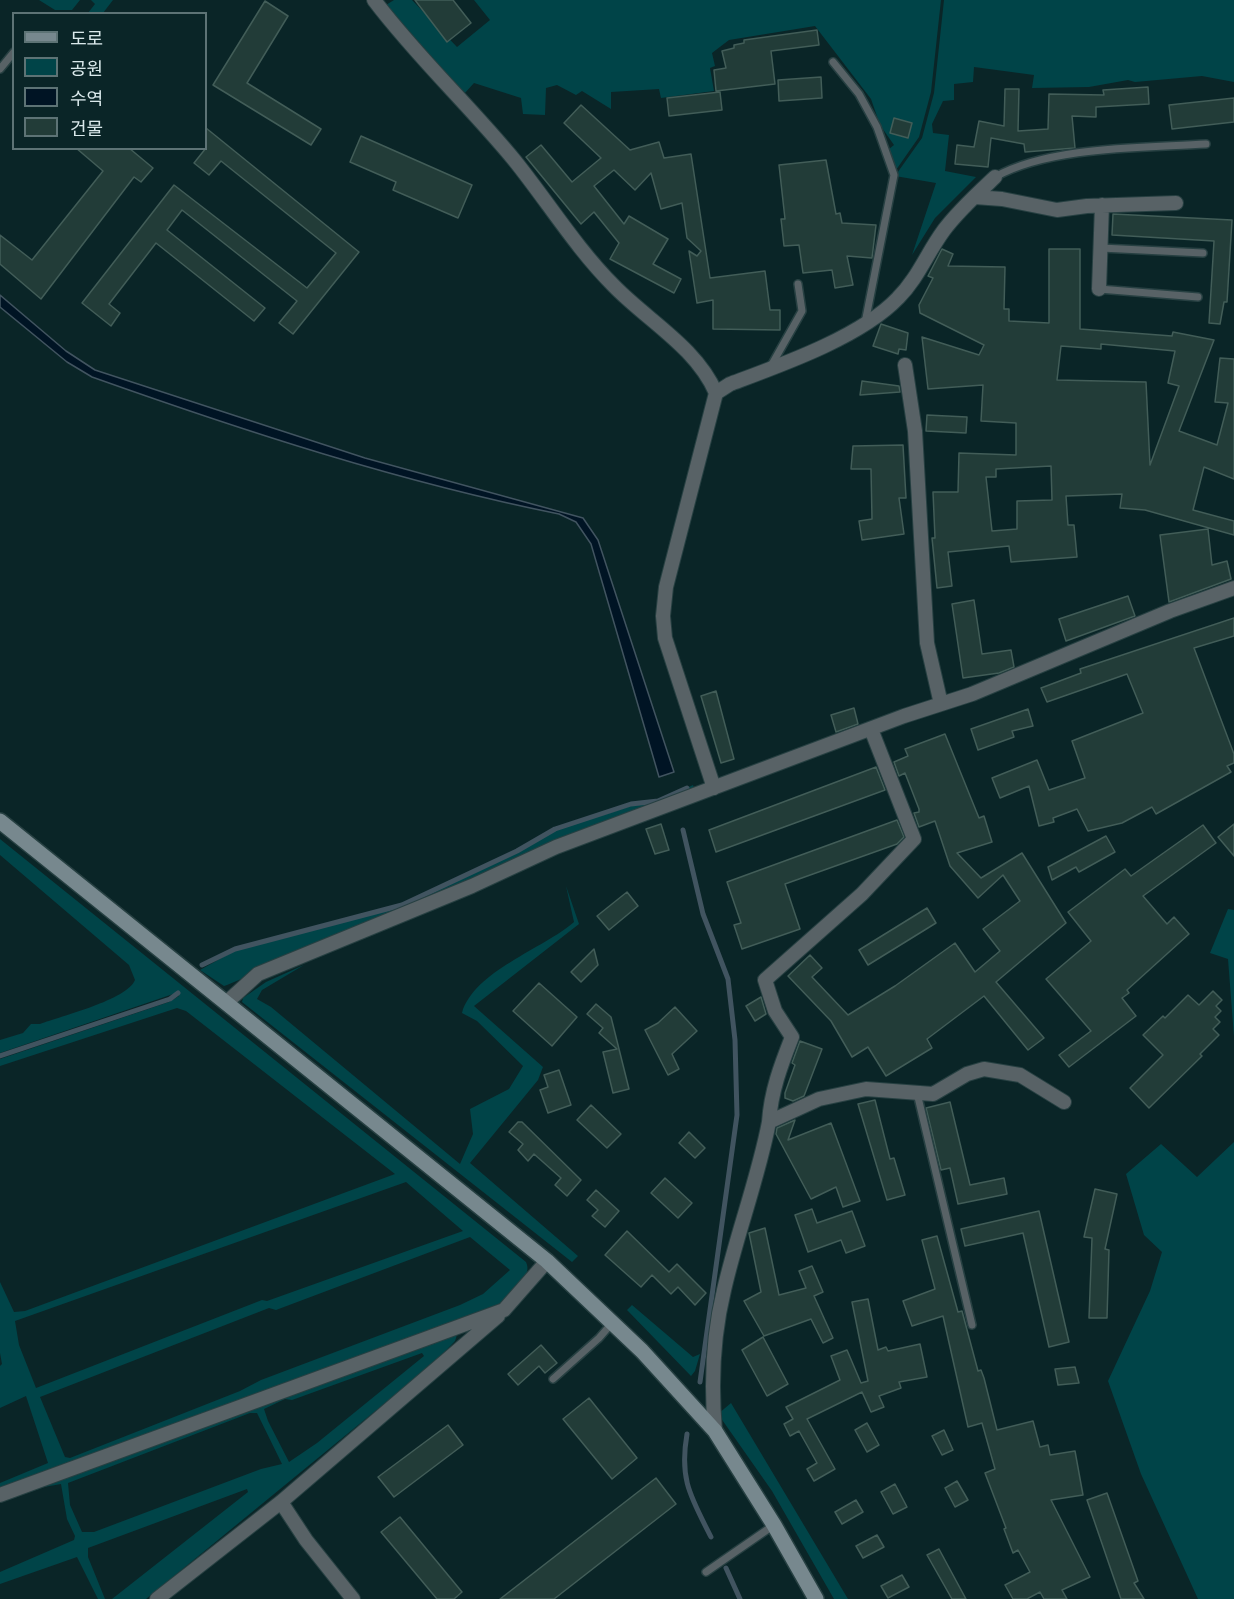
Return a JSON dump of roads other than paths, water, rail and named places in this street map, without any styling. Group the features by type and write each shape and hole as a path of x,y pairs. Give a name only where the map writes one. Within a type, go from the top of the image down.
{"main road":[{"path":"0,821 547,1261 613,1322 715,1431 774,1525 816,1599"}],"street":[{"path":"374,0 514,161 576,242 614,285 703,367 716,393 666,587 663,616 665,638 714,788"},
{"path":"716,393 730,384 865,325 896,300 917,276 930,250 945,228 995,177"},
{"path":"975,197 1002,199 1057,210 1176,203"},
{"path":"1099,289 1102,206"},
{"path":"905,365 915,431 927,643 941,704"},
{"path":"226,1003 258,974 472,886 556,847 871,729 972,694 1191,603 1234,588"},
{"path":"715,1431 712,1400 714,1361 724,1291 761,1166 777,1075 792,1037 775,1011 765,980 862,894 915,839 871,729"},
{"path":"769,1122 819,1099 866,1089 933,1094 967,1074 984,1069 998,1069 1020,1075 1064,1102"},
{"path":"157,1599 281,1502 504,1310 547,1261"},
{"path":"0,1495 504,1310"},
{"path":"281,1502 306,1540 353,1599"}],"lane":[{"path":"0,69 12,54"},
{"path":"833,62 859,94 868,110 877,127 894,175 865,325"},
{"path":"995,177 1012,167 1040,159 1206,144"},
{"path":"1101,248 1203,253"},
{"path":"769,368 802,310 798,284"},
{"path":"1099,289 1198,297"},
{"path":"917,1094 972,1325"},
{"path":"553,1379 599,1338 613,1322"},
{"path":"706,1572 774,1525"}],"water":[{"path":"0,295 66,351 95,370 365,458 583,518 598,540 674,772 659,777 591,544 576,522 559,514 440,487 323,454 92,377 67,362 0,307"}],"waterway":[{"path":"202,965 235,949 402,905 517,851 555,829 631,804 658,801 687,788"},
{"path":"683,830 703,914 728,979 735,1040 737,1115 700,1382"},
{"path":"0,1056 170,999 178,993"},
{"path":"687,1434 685,1464 688,1488 711,1537"},
{"path":"726,1568 740,1599"}]}
